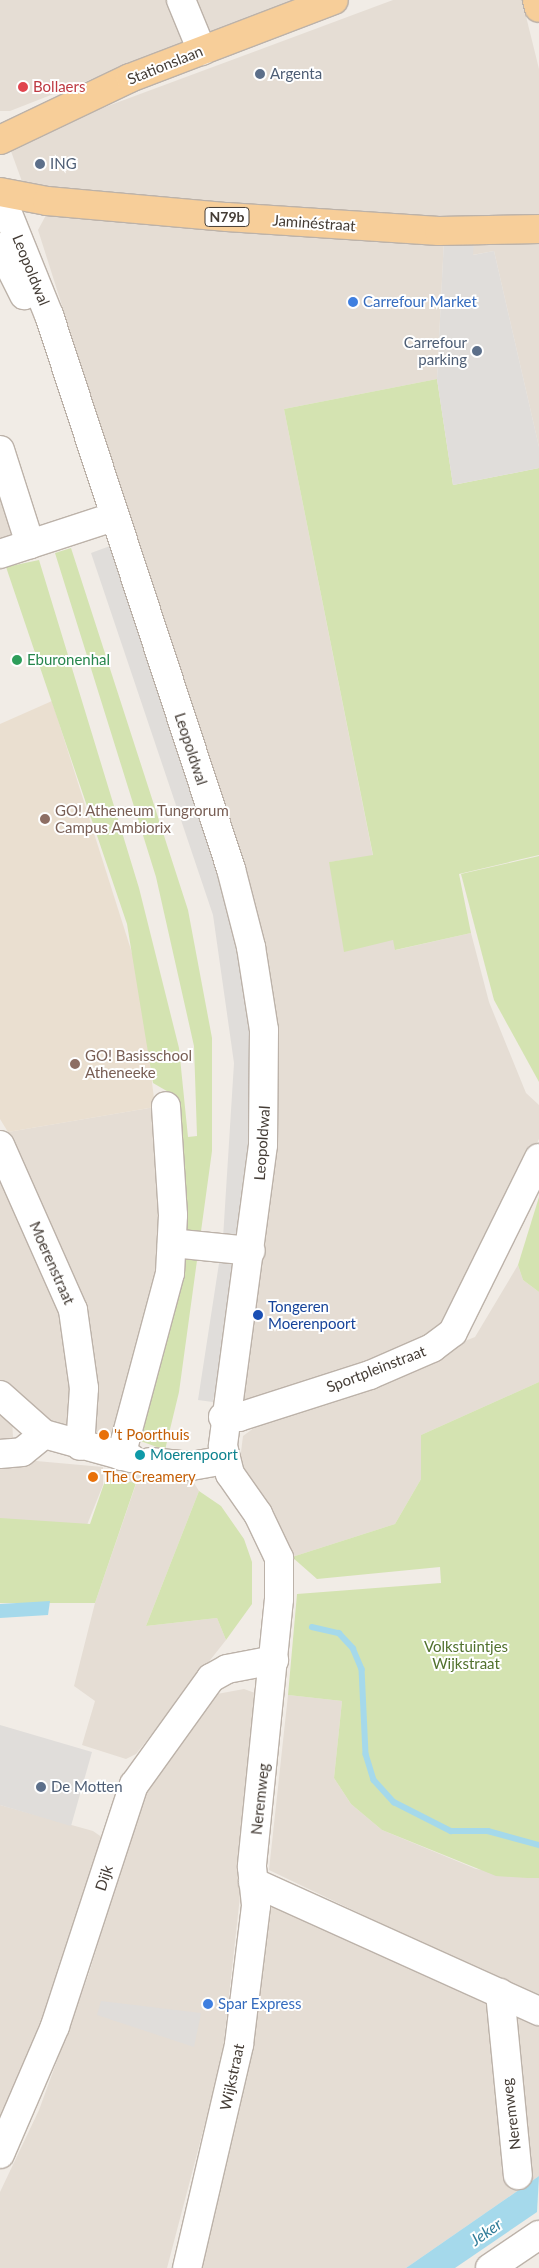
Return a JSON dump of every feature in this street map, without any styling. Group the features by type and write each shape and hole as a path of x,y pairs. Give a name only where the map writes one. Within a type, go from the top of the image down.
{"main road":[{"name":"Stationslaan","path":"0,140 46,115 202,50 334,0"},
{"path":"537,0 539,8"},
{"path":"0,118 46,115"},
{"name":"Jaminéstraat","path":"0,193 47,201 439,231 539,229"}],"street":[{"path":"181,0 202,50"},
{"name":"Leopoldwal","path":"0,193 11,246 56,348 231,869 259,989 265,1112 251,1251 224,1417 225,1460"},
{"path":"11,246 32,212 47,201"},
{"path":"0,450 30,544"},
{"path":"0,554 113,517"},
{"path":"134,1459 162,1311 172,1243 166,1106"},
{"name":"Moerenstraat","path":"0,1145 73,1310 84,1388 80,1446"},
{"name":"Sportpleinstraat","path":"224,1417 239,1417 370,1375 432,1348 453,1332 539,1158"},
{"path":"172,1243 251,1251"},
{"path":"0,1395 44,1434 80,1446 134,1459 191,1466 225,1460"},
{"path":"0,1454 22,1452 44,1434"},
{"name":"Neremweg","path":"225,1460 238,1488 258,1514 278,1558 274,1660 253,1882"},
{"name":"Dijk","path":"0,2154 55,2026 134,1785 211,1678 227,1669 274,1660"},
{"path":"253,1882 539,2011"},
{"name":"Wijkstraat","path":"187,2268 239,2045 256,1906 253,1882"},
{"name":"Neremweg","path":"500,1993 518,2175"},
{"path":"490,2268 539,2234"}],"shaded area":[{"path":"0,0 171,0 189,41 10,111 0,111"},
{"path":"186,0 311,0 203,40"},
{"path":"393,0 522,0 539,69 539,218 440,221 24,187 8,143"},
{"path":"52,204 444,239 437,379 284,409 373,856 329,862 393,939 396,950 471,933 489,1002 526,1093 539,1105 539,1139 453,1316 406,1354 250,1403 243,1400 243,1373 271,1193 276,1087 128,513 38,230"},
{"name":"Carrefour parking","path":"444,239 474,240 473,255 494,251 539,447 539,468 453,485 437,379"},
{"path":"474,240 539,240 539,447 494,251 472,255"},
{"path":"0,471 20,537 0,544"},
{"path":"110,546 219,867 241,953 254,1062 253,1148 243,1239 223,1238 234,1063 213,915 91,553"},
{"path":"52,701 139,975 155,1107 8,1132 0,1119 0,724"},
{"path":"155,1107 163,1245 116,1443 86,1437 60,1263 8,1132"},
{"path":"0,1165 65,1307 77,1428 48,1423 0,1384"},
{"path":"220,1257 239,1259 213,1402 198,1400"},
{"path":"518,1265 523,1280 539,1292 539,1382 421,1435 421,1479 395,1524 292,1557 274,1512 245,1474 240,1460 243,1436 265,1420 475,1337"},
{"path":"0,1406 12,1416 14,1459 103,1467 103,1485 57,1600 0,1601"},
{"path":"127,1461 194,1483 199,1491 146,1626 217,1618 226,1640 136,1754 126,1759 82,1745 95,1701 74,1686 95,1603 136,1484 120,1480"},
{"path":"244,1689 255,1693 257,1703 255,1761 222,2059 167,2268 0,2268 0,2192 39,2110 89,1973 143,1795 195,1714 217,1694"},
{"path":"288,1695 342,1701 334,1778 351,1804 382,1830 476,1869 539,1878 539,1999 269,1870"},
{"name":"De Motten","path":"0,1725 92,1752 71,1826 0,1805"},
{"path":"0,1805 93,1831 106,1840 39,2042 0,2127"},
{"path":"279,1902 539,2027 539,2176 406,2268 200,2268 266,1915 270,1905"},
{"path":"101,2001 201,2013 194,2047 97,2015"}],"green space":[{"path":"437,379 453,485 539,468 539,855 459,874 471,933 395,950 393,940 344,952 329,862 373,855 284,409"},
{"path":"71,548 188,910 212,1038 212,1151 179,1392 165,1450 135,1439 176,1304 183,1233 172,1094 153,1083 127,924 6,567 39,560 139,888 179,1048 188,1137 197,1136 194,1046 156,877 55,553"},
{"path":"539,856 539,1082 494,1000 461,874"},
{"path":"539,1197 539,1292 523,1280 518,1265"},
{"name":"Volkstuintjes Wijkstraat","path":"539,1382 539,1878 528,1878 496,1876 382,1830 351,1804 334,1778 342,1701 288,1695 297,1594 441,1583 440,1567 317,1579 292,1557 395,1524 421,1479 421,1435"},
{"path":"106,1478 136,1483 95,1603 0,1603 0,1518 90,1524"},
{"path":"199,1491 221,1506 244,1539 252,1562 252,1604 226,1640 217,1618 146,1626"}],"water":[{"path":"50,1601 48,1615 0,1618 0,1604"},
{"name":"Jeker","path":"539,2176 537,2212 455,2268 406,2268"}],"waterway":[{"path":"312,1627 339,1633 353,1648 362,1669 366,1754 374,1780 394,1802 451,1831 488,1831 539,1845"}],"place":[{"name":"Argenta","path":"260,74"},
{"name":"Bollaers","path":"23,87"},
{"name":"ING","path":"40,164"},
{"name":"Carrefour Market","path":"353,302"},
{"name":"Carrefour parking","path":"477,351"},
{"name":"Eburonenhal","path":"17,660"},
{"name":"GO! Atheneum Tungrorum Campus Ambiorix","path":"45,819"},
{"name":"GO! Basisschool Atheneeke","path":"75,1064"},
{"name":"Tongeren Moerenpoort","path":"258,1315"},
{"name":"'t Poorthuis","path":"104,1435"},
{"name":"Moerenpoort","path":"140,1455"},
{"name":"The Creamery","path":"93,1477"},
{"name":"De Motten","path":"41,1787"},
{"name":"Spar Express","path":"208,2004"}]}
